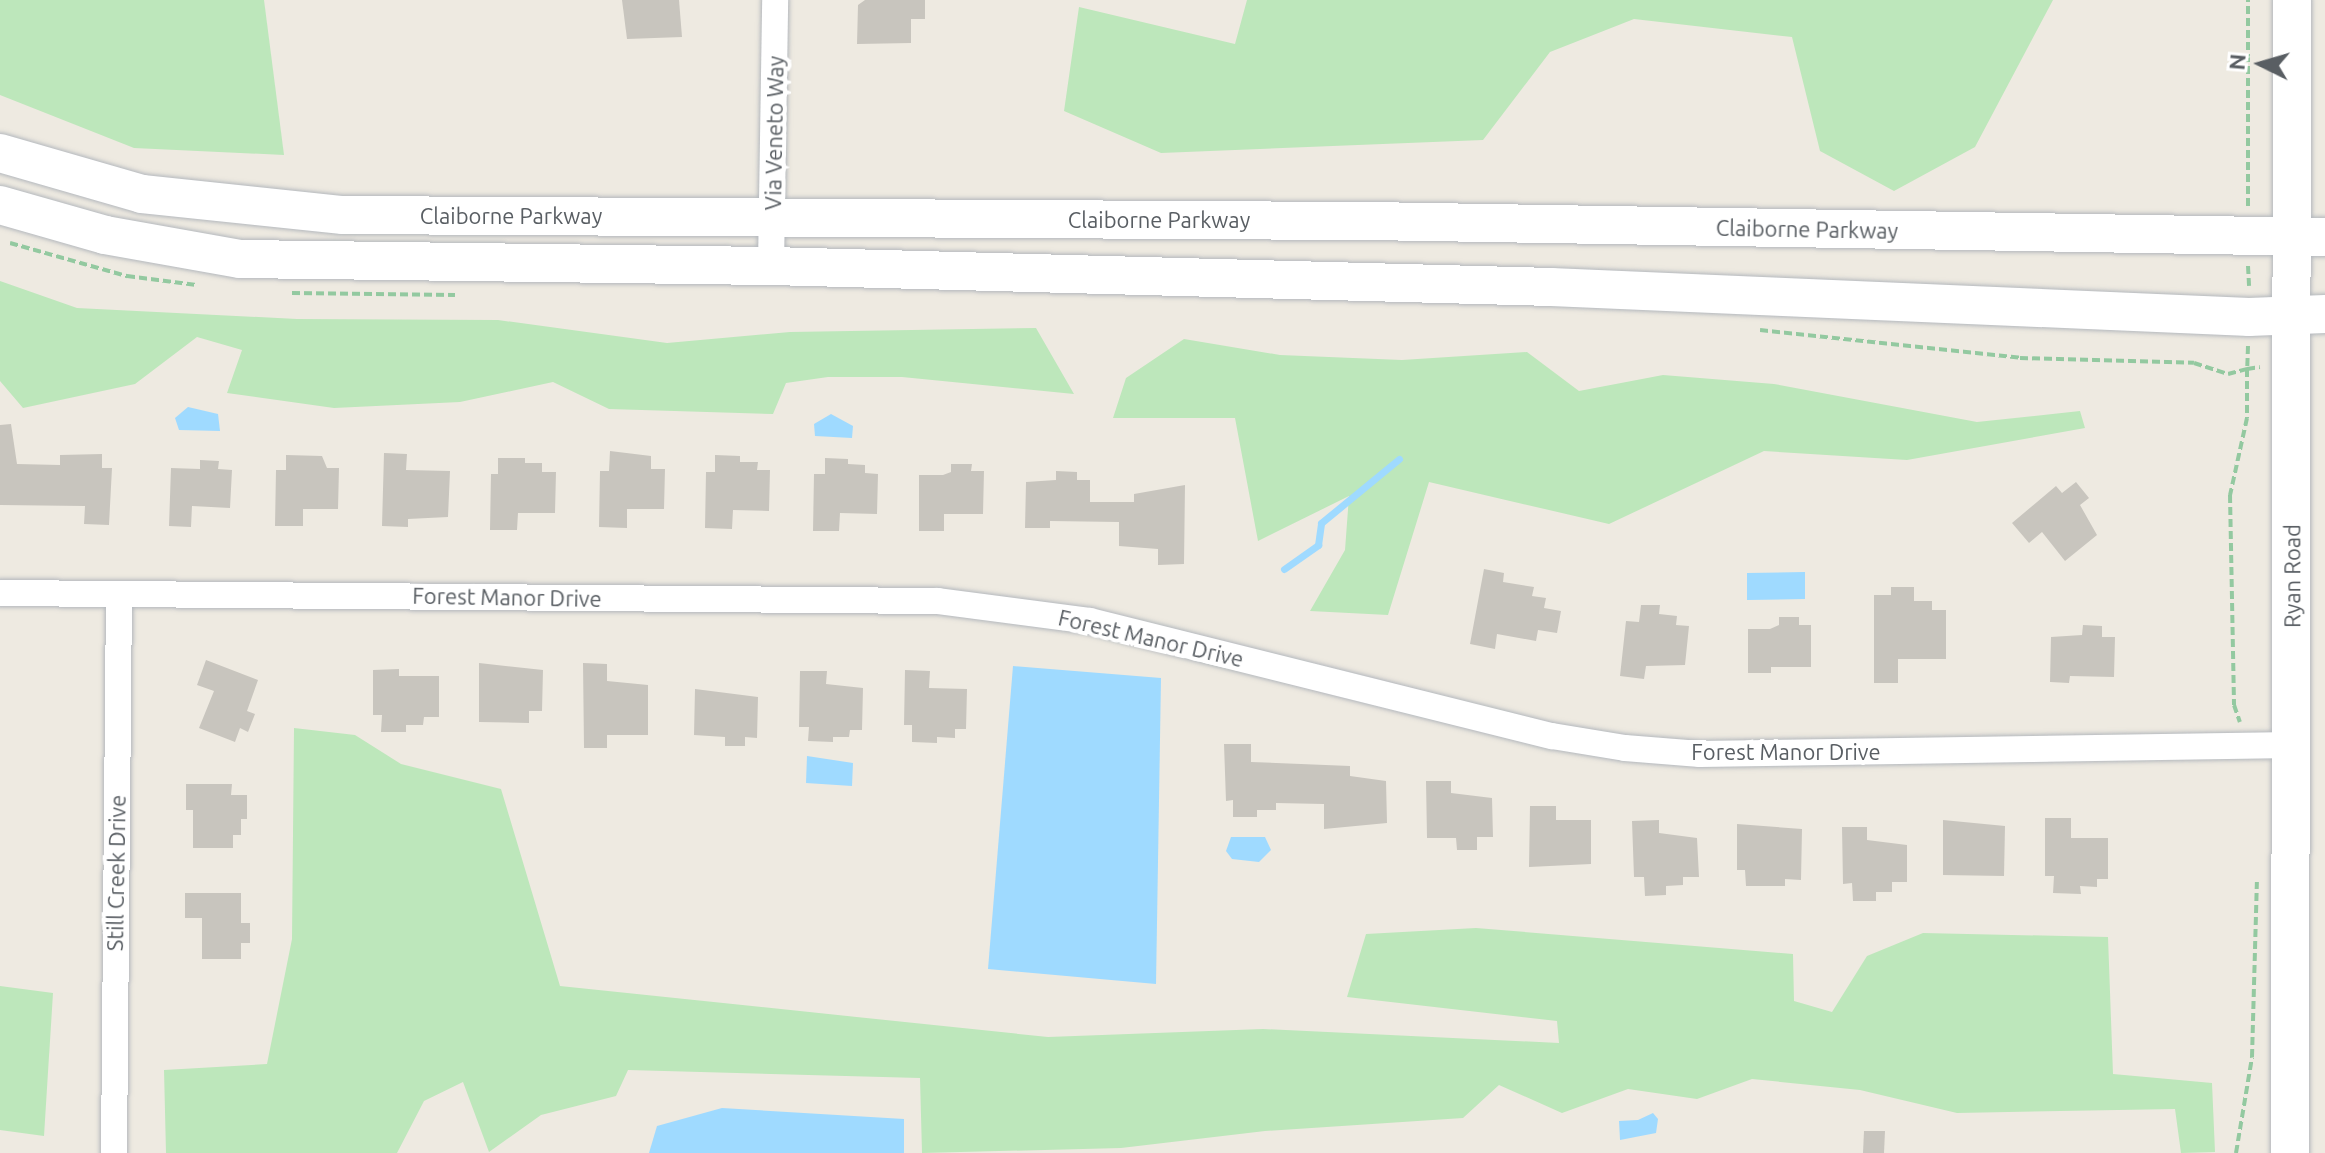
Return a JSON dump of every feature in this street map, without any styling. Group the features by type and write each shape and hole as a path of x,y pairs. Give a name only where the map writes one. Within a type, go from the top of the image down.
{"main road":[{"name":"Ryan Road","path":"2290,1153 2293,745 2308,315 2308,236 2292,0"},
{"name":"Claiborne Parkway","path":"0,153 142,194 285,213 1368,221 2248,238 2308,236"},
{"path":"0,205 105,235 240,259 771,266 1551,287 2249,317 2308,315"}],"street":[{"name":"Via Veneto Way","path":"771,266 775,0"},
{"name":"Forest Manor Drive","path":"0,593 938,601 1090,621 1552,736 1625,748 1700,754 2293,745"},
{"name":"Still Creek Drive","path":"114,1153 119,594"}],"path":[{"path":"2248,0 2247,418 2230,495 2234,705 2249,746"},
{"path":"0,240 127,276 199,286"},
{"path":"290,293 468,296"},
{"path":"1749,329 2020,358 2194,363 2228,374 2247,369"},
{"path":"2236,1153 2252,1057 2258,873"}],"green space":[{"path":"0,0 264,0 284,155 134,148 0,95"},
{"path":"1247,0 2053,0 1975,147 1894,191 1820,151 1792,37 1634,19 1550,52 1483,140 1161,153 1064,111 1079,7 1235,44"},
{"path":"0,281 77,308 297,319 498,320 667,343 790,332 1036,328 1074,394 902,377 828,377 786,383 773,414 609,409 553,382 460,402 334,408 227,393 242,350 197,337 135,384 23,408 0,381"},
{"path":"1184,339 1280,355 1402,360 1527,352 1579,391 1663,375 1774,384 1977,422 2080,411 2085,428 1907,460 1764,451 1609,524 1429,482 1388,615 1310,611 1345,550 1349,496 1258,541 1235,418 1113,418 1126,378"},
{"path":"294,728 355,735 401,764 501,789 560,986 1048,1037 1263,1029 1559,1043 1557,1021 1347,997 1366,934 1476,928 1793,954 1794,1001 1832,1012 1867,956 1923,933 2108,937 2113,1074 2212,1083 2215,1152 2181,1153 2175,1109 1957,1113 1860,1090 1752,1079 1697,1099 1628,1089 1562,1113 1499,1085 1463,1118 1265,1131 1121,1148 922,1153 920,1078 628,1070 616,1096 541,1115 489,1152 463,1082 424,1101 397,1153 166,1153 164,1070 267,1064 292,939"},
{"path":"0,986 53,993 44,1136 0,1130"}],"water":[{"path":"188,407 218,414 220,431 179,430 175,418"},
{"path":"831,414 853,426 852,438 815,436 814,424"},
{"path":"1805,572 1805,599 1747,600 1747,573"},
{"path":"1013,666 1161,678 1156,984 988,969"},
{"path":"807,756 853,763 852,786 806,783"},
{"path":"1231,837 1265,837 1271,850 1259,862 1232,859 1226,851"},
{"path":"722,1108 904,1119 904,1153 649,1153 657,1126"},
{"path":"1653,1113 1658,1119 1656,1133 1620,1140 1619,1121 1638,1120"}],"building":[{"path":"622,0 679,0 682,37 627,39"},
{"path":"865,0 925,0 925,19 911,19 911,43 857,44 858,5"},
{"path":"11,424 17,464 60,465 60,455 102,454 102,468 112,468 109,525 84,524 85,506 0,505 0,425"},
{"path":"610,451 651,456 651,469 665,469 664,509 627,509 627,528 599,527 600,471 609,471"},
{"path":"384,453 407,454 406,470 450,471 448,517 408,519 408,527 382,526"},
{"path":"286,455 322,456 327,468 339,468 338,509 303,509 303,526 275,526 276,470 286,470"},
{"path":"715,455 740,456 740,462 758,462 757,470 770,470 769,511 733,510 732,529 705,528 706,472 715,472"},
{"path":"498,458 525,458 525,463 542,463 542,472 556,472 555,513 518,513 517,530 490,530 491,474 498,474"},
{"path":"825,458 848,459 848,464 865,465 865,473 878,474 877,514 840,513 839,531 813,531 814,474 825,474"},
{"path":"200,460 219,461 218,469 232,470 230,508 192,506 191,527 169,526 171,468 200,469"},
{"path":"951,464 972,464 971,471 984,471 983,514 944,514 944,531 919,531 919,475 943,475 951,472"},
{"path":"1056,471 1077,472 1077,480 1090,480 1090,502 1134,502 1134,494 1185,485 1184,564 1158,565 1158,549 1119,546 1119,522 1050,521 1050,528 1025,528 1026,482 1056,480"},
{"path":"2076,482 2089,498 2080,505 2097,535 2065,561 2042,532 2029,543 2012,523 2056,486 2062,493"},
{"path":"1484,569 1504,573 1503,582 1534,587 1532,596 1546,598 1544,608 1561,611 1557,633 1538,630 1536,641 1497,634 1495,649 1470,644"},
{"path":"1891,587 1914,587 1914,601 1932,601 1932,610 1946,610 1946,659 1898,659 1898,683 1874,683 1874,595 1891,595"},
{"path":"1641,605 1660,605 1659,614 1677,616 1676,625 1689,626 1685,665 1646,666 1644,679 1620,676 1626,621 1639,622"},
{"path":"1779,617 1799,617 1799,625 1811,625 1811,667 1771,667 1771,673 1748,673 1748,629 1770,629 1779,625"},
{"path":"2083,625 2102,626 2102,637 2115,637 2114,677 2070,676 2069,683 2050,682 2051,637 2082,635"},
{"path":"206,660 258,680 247,711 255,714 248,732 240,728 235,742 199,728 214,691 197,685"},
{"path":"479,663 543,670 542,711 529,711 529,723 479,722"},
{"path":"583,663 607,664 607,681 648,685 648,735 607,735 607,748 584,748"},
{"path":"399,669 399,676 439,676 439,717 424,717 423,725 406,725 406,732 381,732 382,715 373,715 373,670"},
{"path":"905,670 930,671 929,688 967,689 966,729 955,729 955,738 937,737 937,743 912,742 912,725 904,725"},
{"path":"800,671 827,671 826,684 863,688 862,730 850,730 849,737 833,737 833,742 808,741 809,727 799,727"},
{"path":"695,689 758,697 757,738 745,737 745,746 725,746 725,737 694,735"},
{"path":"1224,744 1251,744 1251,762 1350,766 1350,776 1386,781 1387,823 1324,829 1324,804 1276,803 1276,810 1257,810 1257,817 1233,817 1233,800 1226,801"},
{"path":"1426,781 1451,781 1451,793 1492,798 1493,837 1477,837 1477,850 1457,850 1456,838 1427,838"},
{"path":"186,784 232,784 231,795 247,795 247,819 241,819 241,835 233,835 233,848 193,848 193,810 186,810"},
{"path":"1530,806 1556,806 1556,820 1591,820 1591,864 1529,867"},
{"path":"2045,818 2071,818 2071,838 2108,838 2108,879 2097,879 2097,887 2080,886 2081,894 2053,893 2054,876 2045,876"},
{"path":"1659,820 1659,833 1697,838 1699,877 1683,877 1683,885 1666,886 1666,895 1645,896 1644,877 1634,877 1632,821"},
{"path":"1943,820 2005,826 2004,876 1943,875"},
{"path":"1737,824 1802,829 1801,880 1785,879 1785,886 1746,886 1745,870 1737,870"},
{"path":"1842,827 1867,827 1867,840 1907,845 1907,882 1892,882 1892,892 1876,892 1876,901 1853,901 1852,883 1843,884"},
{"path":"185,893 241,893 241,923 250,923 250,943 241,943 241,959 202,959 202,918 185,918"},
{"path":"1864,1131 1885,1131 1884,1153 1863,1153"}],"waterway":[{"path":"1284,569 1318,545 1321,523 1399,459"}]}
